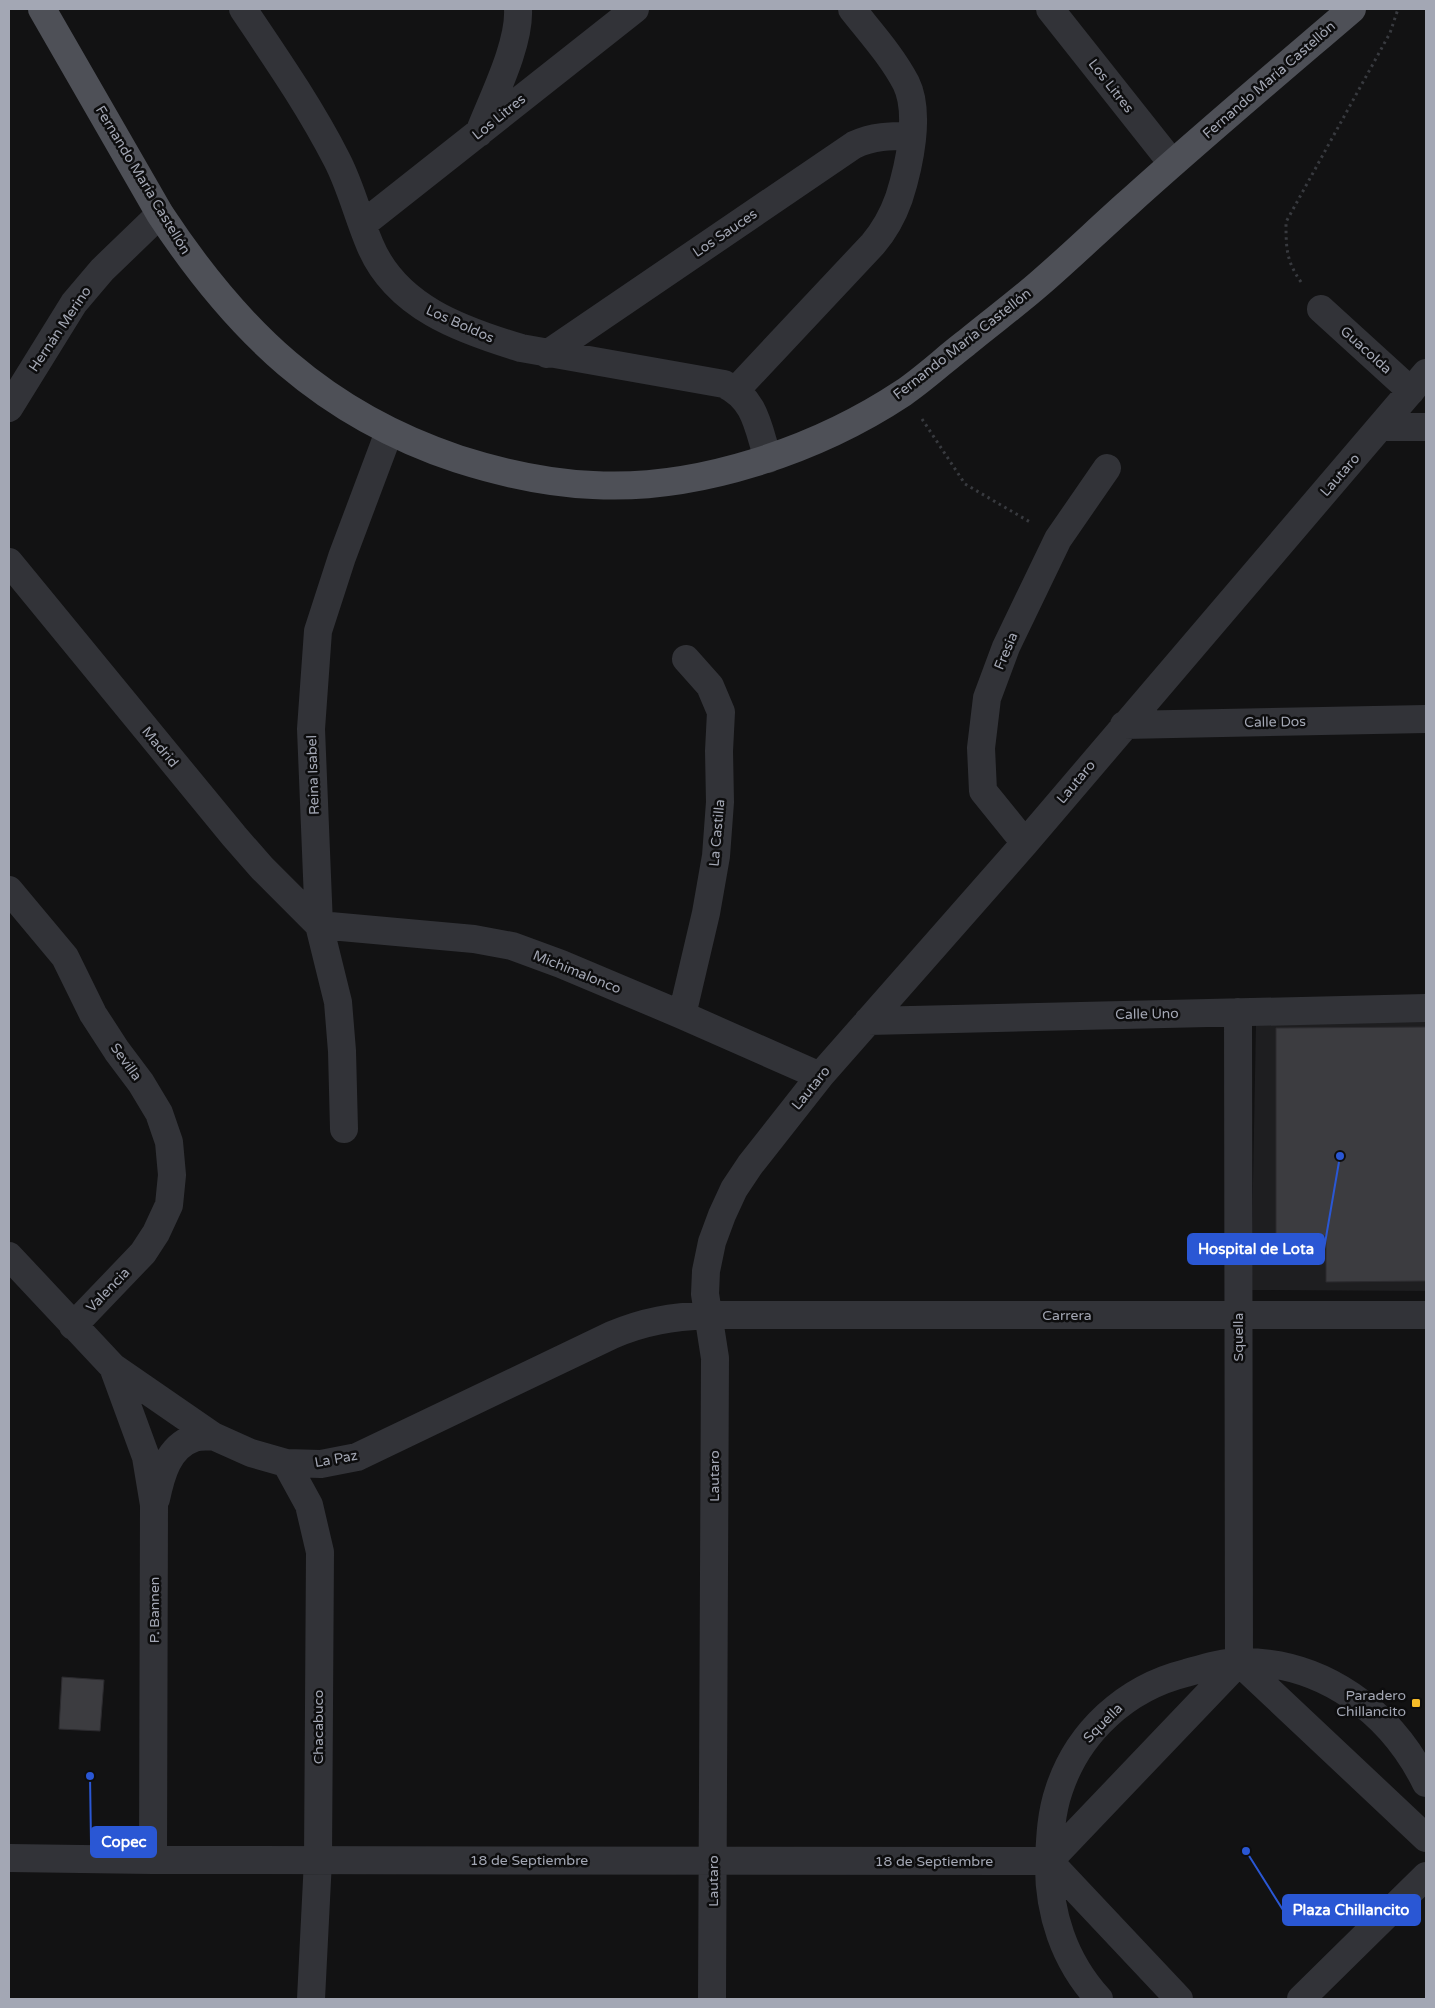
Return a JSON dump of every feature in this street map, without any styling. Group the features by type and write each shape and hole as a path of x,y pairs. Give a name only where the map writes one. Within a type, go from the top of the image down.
{"main road":[{"name":"Fernando María Castellón","path":"42,9 160,214 200,271 226,302 291,369 355,413 389,432 431,450 512,475 552,482 596,486 640,485 727,471 768,459 832,432 904,392 1038,285 1172,163 1352,9"}],"street":[{"name":"Los Boldos","path":"243,9 326,139 345,178 369,244 378,263 407,296 426,310 495,340 547,354 724,384 736,390"},
{"path":"478,134 507,61 518,22 518,9"},
{"name":"Los Litres","path":"363,224 635,9"},
{"path":"768,459 751,408 745,398 736,390 882,232 898,199 911,136 913,111 906,84 852,9"},
{"name":"Los Litres","path":"1050,9 1172,163"},
{"name":"Los Sauces","path":"547,354 854,145 868,138 911,136"},
{"name":"Hernán Merino","path":"9,408 74,304 102,270 160,214"},
{"name":"Guacolda","path":"1321,309 1419,382"},
{"name":"Lautaro","path":"712,1999 715,1358 705,1294 706,1271 712,1242 722,1215 734,1189 750,1165 820,1076 1025,843 1419,382"},
{"path":"1381,428 1426,426"},
{"name":"Reina Isabel","path":"344,1129 342,1051 338,1002 319,925 311,729 318,631 342,556 389,432"},
{"name":"Fresia","path":"1025,843 983,791 981,748 987,698 1006,647 1058,539 1107,468"},
{"name":"Madrid","path":"9,562 234,836 262,868 319,925"},
{"name":"La Castilla","path":"682,1015 706,912 716,856 720,802 719,751 721,712 710,686 686,659"},
{"name":"Calle Dos","path":"1124,725 1426,719"},
{"name":"Sevilla","path":"9,890 65,957 93,1014 141,1083 159,1113 169,1142 172,1175 169,1205 156,1234 143,1254"},
{"name":"Michimalonco","path":"319,925 474,939 512,946 561,964 682,1015 820,1076"},
{"name":"Calle Uno","path":"868,1021 1426,1008"},
{"name":"Squella","path":"1238,1012 1239,1662"},
{"name":"Valencia","path":"73,1326 143,1254"},
{"name":"La Paz","path":"9,1256 113,1367 214,1436 251,1453 286,1463 321,1464 357,1457 634,1326 657,1319 708,1315"},
{"name":"Carrera","path":"708,1315 1426,1316"},
{"name":"P. Bannen","path":"113,1367 146,1457 154,1505 153,1860"},
{"path":"154,1505 162,1474 169,1458 182,1444 195,1437 214,1436"},
{"name":"Chacabuco","path":"286,1463 309,1505 320,1552 318,1860 311,1999"},
{"path":"1179,1999 1049,1861 1239,1662 1426,1838"},
{"name":"Squella","path":"1099,1999 1073,1965 1060,1934 1049,1882 1050,1834 1059,1790 1081,1745 1112,1709 1155,1683 1209,1667 1239,1662 1266,1663 1324,1680 1349,1693 1371,1709 1391,1728 1408,1750 1426,1784"},
{"name":"18 de Septiembre","path":"9,1858 153,1860 1049,1861"},
{"path":"1302,1999 1426,1876"}],"path":[{"path":"1321,309 1291,268 1286,248 1286,222 1390,33 1398,9"},
{"path":"904,392 965,484 1058,539"}],"shaded area":[{"path":"1426,1021 1426,1291 1251,1290 1256,1023"}],"building":[{"path":"1426,1027 1426,1281 1326,1282 1326,1236 1276,1236 1276,1028"},
{"path":"62,1677 104,1680 100,1731 59,1729"}],"place":[{"name":"Hospital de Lota","path":"1340,1156"},
{"name":"Paradero Chillancito","path":"1416,1703"},
{"name":"Copec","path":"90,1776"},
{"name":"Plaza Chillancito","path":"1246,1851"}]}
